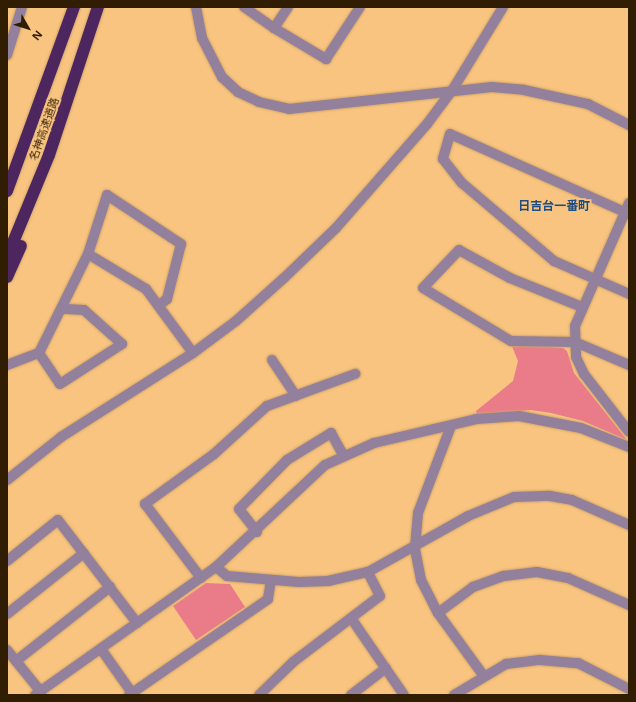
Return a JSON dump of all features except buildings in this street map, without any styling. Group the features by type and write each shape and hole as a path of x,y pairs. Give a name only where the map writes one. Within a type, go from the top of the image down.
{"highway":[{"name":"名神高速道路","path":"7,191 60,53 74,7"},
{"name":"名神高速道路","path":"7,257 49,155 77,76 98,7"},
{"path":"7,171 60,53"},
{"path":"7,276 54,160 77,76"}],"street":[{"path":"7,55 22,7"},
{"path":"196,7 202,38 222,77 238,92 259,102 289,109 453,89 524,90 588,104 629,125"},
{"path":"244,7 274,28 326,59 360,7"},
{"path":"274,28 288,7"},
{"path":"7,480 61,437 193,353 236,321 336,228 453,89 503,7"},
{"path":"629,294 595,280 554,261 462,183 443,159 450,134 627,210 595,280 582,307 575,326 575,342 576,357 584,374 629,432"},
{"path":"7,364 39,353 88,254 107,195 181,244 167,299 158,306"},
{"path":"582,307 510,278 459,250 423,288 511,341 575,342 629,365"},
{"path":"88,254 146,289 193,353"},
{"path":"39,353 60,384 122,344 84,310 62,309"},
{"path":"272,360 296,396"},
{"path":"201,578 145,504 214,454 267,406 356,374"},
{"path":"7,650 38,693 216,567 257,532 325,465 374,443 476,419 519,416 581,428 629,447"},
{"path":"451,426 418,513 415,549 421,580 438,613 483,675"},
{"path":"257,532 239,509 287,460 331,433 344,456"},
{"path":"216,567 227,576 271,580 328,581 368,572 415,549 468,516 514,497 572,500 629,525"},
{"path":"7,561 58,520 137,623"},
{"path":"7,614 84,553"},
{"path":"259,695 292,662 351,618 356,611 380,596 368,572"},
{"path":"438,613 473,588 504,576 537,572 568,578 629,605"},
{"path":"101,649 130,694 268,599 271,580"},
{"path":"16,661 110,587"},
{"path":"351,618 404,695"},
{"path":"454,695 483,675 506,664 540,660 578,663 629,689"},
{"path":"351,695 386,668"}],"shaded area":[{"path":"511,344 563,348 567,351 574,373 627,440 583,421 551,413 531,410 477,415 476,411 513,381 518,361"},
{"path":"206,583 230,584 245,607 196,640 173,606"}],"district":[{"name":"日吉台一番町","path":"554,206"}]}
